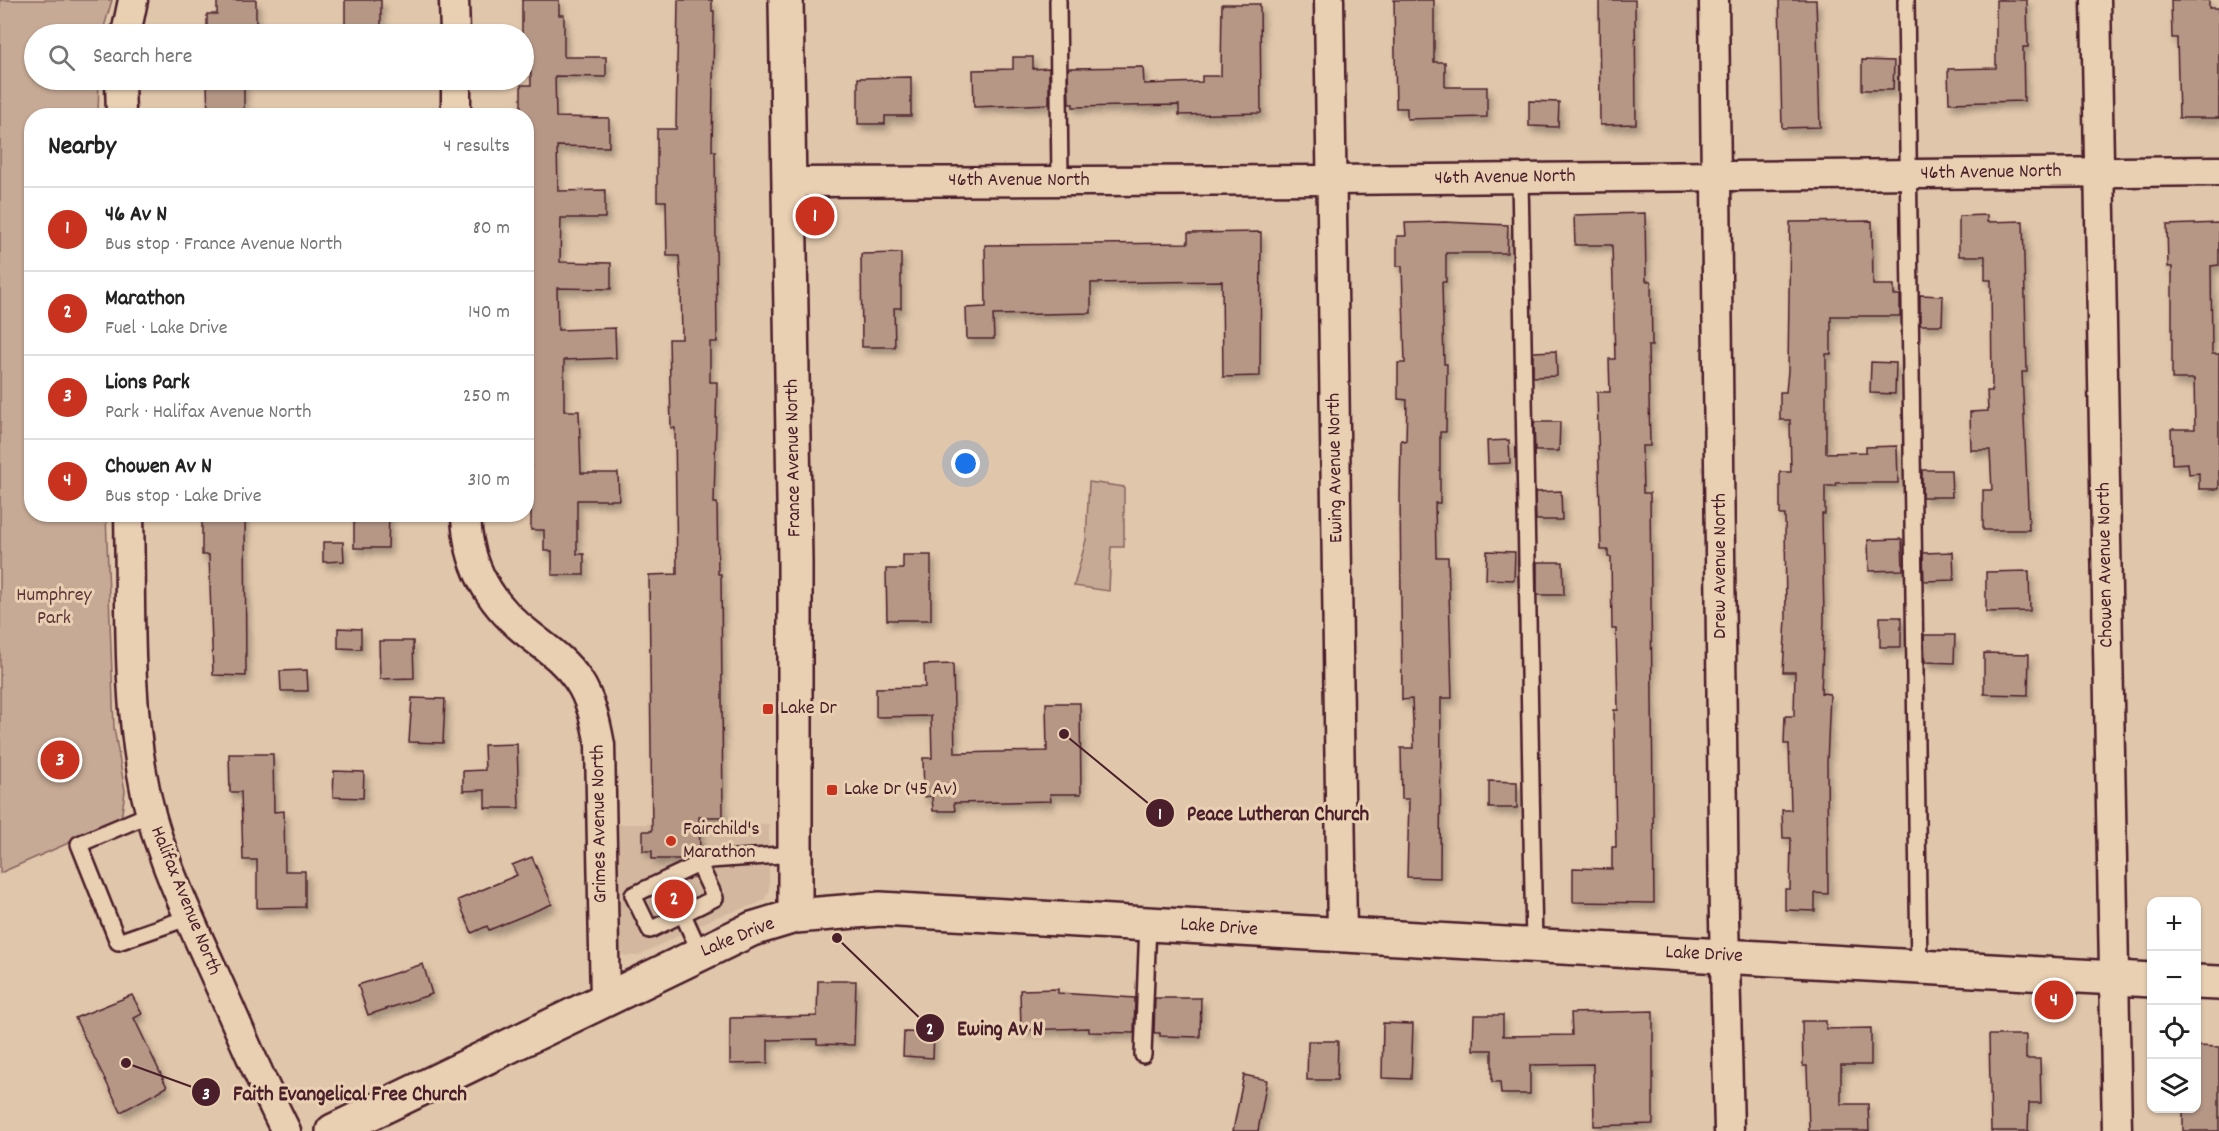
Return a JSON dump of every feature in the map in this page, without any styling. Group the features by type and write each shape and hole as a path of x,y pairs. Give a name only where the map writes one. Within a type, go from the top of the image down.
{"street":[{"path":"128,24 133,0"},
{"path":"454,0 455,24"},
{"name":"France Avenue North","path":"786,0 795,562 795,916"},
{"name":"Ewing Avenue North","path":"1329,0 1342,936"},
{"name":"Drew Avenue North","path":"1714,0 1729,1131"},
{"name":"Chowen Avenue North","path":"2096,0 2116,1131"},
{"path":"120,90 121,108"},
{"path":"456,90 456,108"},
{"name":"46th Avenue North","path":"790,182 1332,180 2219,171"},
{"name":"Halifax Avenue North","path":"129,522 133,701 141,773 150,814 158,842 189,917 286,1131"},
{"name":"Grimes Avenue North","path":"467,522 470,556 484,589 505,615 559,656 579,682 594,713 600,746 605,1000"},
{"name":"Lake Drive","path":"333,1131 700,952 752,929 795,916 880,909 1919,969 2147,980"},
{"path":"2201,982 2219,983"}],"lane":[{"path":"1058,0 1060,181"},
{"path":"1906,0 1919,969"},
{"path":"1521,178 1534,946"},
{"path":"150,814 79,844 118,942 189,917"},
{"path":"602,900 633,895 669,881 710,860 795,854"},
{"path":"633,895 650,930 681,911 715,898 699,864"},
{"path":"681,911 700,952"},
{"path":"1143,1055 1148,923"}],"shaded area":[{"path":"614,824 769,824 769,891 764,900 757,904 716,917 637,956 624,956 613,946"}],"green space":[{"name":"Humphrey Park","path":"0,0 112,0 105,24 24,24 24,90 99,90 98,108 24,108 24,522 106,522 114,728 125,791 121,820 0,873"},
{"path":"1089,482 1124,487 1124,547 1111,547 1109,591 1074,586 1086,540"}],"building":[{"path":"217,0 256,0 256,24 207,24 207,14 217,14"},
{"path":"345,0 381,0 381,24 345,24"},
{"path":"522,0 559,0 559,15 564,15 564,57 606,57 606,77 555,76 556,117 609,118 609,147 557,146 558,191 605,190 605,218 561,218 560,262 611,263 611,289 557,288 558,330 615,328 616,358 564,360 564,411 579,411 581,473 618,473 619,500 577,500 577,554 584,554 584,575 552,575 552,551 544,551 544,530 531,530 531,522 534,522 534,108 521,108 521,90 534,90 534,24 522,24"},
{"path":"678,0 712,0 712,11 714,11 712,151 715,151 717,342 710,342 710,382 717,382 714,503 717,503 718,574 721,574 723,817 699,817 700,853 686,859 652,859 652,851 643,851 643,831 652,831 649,575 677,574 675,428 671,428 669,339 682,339 679,256 667,256 666,201 657,201 657,129 676,129"},
{"path":"1394,0 1434,0 1434,62 1445,62 1445,87 1487,87 1487,117 1407,119 1407,108 1396,108"},
{"path":"1599,0 1635,0 1636,124 1600,125"},
{"path":"1779,0 1816,0 1820,127 1782,128"},
{"path":"1996,0 2027,0 2028,47 2023,47 2024,101 1949,103 1948,69 1996,68"},
{"path":"2171,0 2209,0 2209,8 2219,8 2219,118 2179,118 2177,38 2172,38"},
{"path":"1222,4 1260,4 1261,113 1179,115 1179,105 1073,107 1073,104 1069,104 1068,68 1143,67 1144,84 1202,82 1202,76 1221,76"},
{"path":"1013,57 1033,57 1033,69 1049,68 1049,104 974,107 973,70 1013,69"},
{"path":"1862,60 1894,61 1893,90 1862,90"},
{"path":"911,77 911,116 885,116 885,124 858,124 858,78"},
{"path":"207,90 244,90 244,108 208,108"},
{"path":"1529,101 1559,102 1558,127 1529,126"},
{"path":"1645,213 1646,281 1651,281 1652,346 1648,346 1650,446 1642,446 1643,493 1650,493 1654,903 1573,902 1573,868 1612,869 1612,847 1616,847 1614,710 1618,710 1616,629 1612,629 1611,557 1608,557 1608,550 1601,550 1597,392 1610,392 1609,359 1615,359 1612,245 1575,245 1574,215"},
{"path":"1987,215 1987,222 2023,221 2027,372 2022,372 2029,530 1983,530 1983,490 1992,490 1990,450 1971,450 1970,412 1988,411 1987,391 1992,391 1991,280 1985,280 1985,256 1959,256 1959,216"},
{"path":"1872,221 1873,285 1894,285 1894,295 1900,295 1900,316 1831,316 1831,354 1826,354 1826,453 1866,452 1866,447 1897,446 1898,483 1836,483 1836,486 1825,486 1825,514 1822,514 1824,620 1821,693 1830,694 1827,763 1828,894 1815,893 1815,911 1785,910 1785,889 1790,889 1791,838 1783,838 1782,810 1791,810 1789,744 1784,744 1785,716 1794,716 1795,672 1783,672 1786,618 1785,515 1780,515 1780,472 1791,472 1790,420 1780,420 1780,392 1786,392 1788,371 1790,222"},
{"path":"1405,223 1508,225 1507,253 1446,253 1446,282 1442,282 1444,364 1447,364 1446,432 1440,432 1440,503 1435,503 1436,557 1448,557 1452,698 1441,698 1440,878 1407,877 1409,799 1402,799 1401,748 1414,748 1412,699 1402,700 1400,497 1401,440 1406,441 1407,400 1398,399 1398,363 1405,363 1402,266 1397,266 1397,236 1406,236"},
{"path":"2219,223 2219,265 2211,266 2212,354 2219,354 2219,489 2199,489 2199,473 2189,474 2188,463 2172,464 2171,429 2195,429 2194,379 2172,379 2172,267 2168,267 2167,225"},
{"path":"1261,232 1260,376 1223,377 1222,281 1091,283 1091,313 993,315 994,339 967,339 966,308 986,307 985,245 1188,243 1188,233"},
{"path":"901,253 901,308 894,308 895,347 862,347 861,254"},
{"path":"1920,295 1943,296 1942,325 1920,325"},
{"path":"1556,351 1557,376 1533,377 1533,352"},
{"path":"1871,362 1896,363 1895,394 1870,393"},
{"path":"1534,422 1560,422 1559,451 1535,451"},
{"path":"1509,440 1510,463 1488,464 1487,441"},
{"path":"1922,470 1951,470 1952,497 1922,497"},
{"path":"1561,491 1562,520 1536,520 1535,492"},
{"path":"202,522 245,522 246,676 213,675 209,555 202,555"},
{"path":"354,522 389,522 388,548 354,548"},
{"path":"1902,539 1903,570 1869,571 1868,540"},
{"path":"323,542 343,542 344,561 323,562"},
{"path":"1487,551 1515,552 1514,580 1486,579"},
{"path":"1953,552 1954,580 1924,581 1923,553"},
{"path":"903,555 931,555 931,620 887,620 886,569 903,569"},
{"path":"1537,562 1563,562 1564,595 1537,595"},
{"path":"2029,571 2030,611 1986,612 1986,572"},
{"path":"1880,617 1901,617 1901,647 1880,647"},
{"path":"338,628 361,629 361,649 338,648"},
{"path":"1924,635 1955,635 1954,663 1925,662"},
{"path":"379,641 413,641 414,678 380,679"},
{"path":"1984,653 2029,654 2028,695 1984,694"},
{"path":"953,664 955,753 1047,751 1046,703 1080,703 1081,794 1050,794 1051,801 954,803 955,811 933,811 932,796 924,797 923,758 932,758 931,716 876,717 876,688 925,687 924,665"},
{"path":"307,670 308,691 281,691 280,671"},
{"path":"412,698 445,699 443,743 409,742"},
{"path":"517,744 519,808 485,808 485,790 463,791 463,771 485,770 484,745"},
{"path":"229,754 273,754 274,812 284,811 285,871 305,871 305,907 257,908 257,860 243,860 241,792 230,792"},
{"path":"334,771 364,772 363,798 333,797"},
{"path":"1489,781 1517,782 1517,808 1489,808"},
{"path":"532,857 552,904 489,930 487,926 472,933 458,900 517,875 512,865"},
{"path":"423,964 432,994 368,1015 358,985"},
{"path":"818,981 856,981 854,1045 817,1044 817,1039 768,1040 768,1063 730,1064 730,1018 817,1016"},
{"path":"1058,989 1058,993 1135,998 1134,1033 1089,1032 1089,1028 1021,1030 1020,990"},
{"path":"132,995 142,1014 134,1018 167,1087 121,1112 75,1018"},
{"path":"1155,998 1201,998 1200,1037 1160,1036 1160,1033 1154,1033"},
{"path":"1653,1011 1653,1124 1594,1126 1593,1064 1530,1065 1530,1094 1501,1094 1500,1082 1492,1082 1492,1050 1473,1050 1474,1015 1503,1015 1503,1036 1572,1035 1571,1013"},
{"path":"1802,1021 1826,1021 1826,1029 1871,1028 1871,1065 1841,1065 1841,1104 1868,1104 1869,1131 1809,1131 1807,1066 1803,1066"},
{"path":"1383,1023 1413,1024 1411,1079 1382,1078"},
{"path":"904,1032 934,1033 933,1058 903,1056"},
{"path":"1989,1035 2026,1035 2026,1059 2040,1059 2041,1103 2029,1103 2028,1131 1991,1131"},
{"path":"1308,1041 1338,1041 1337,1080 1307,1080"},
{"path":"2201,1046 2219,1047 2219,1131 2183,1131 2183,1113 2201,1113"},
{"path":"1244,1075 1267,1080 1258,1131 1233,1131"}],"place":[{"name":"46 Av N","path":"815,216"},
{"name":"Lake Dr","path":"768,709"},
{"name":"Peace Lutheran Church","path":"1064,734"},
{"name":"Lions Park","path":"60,760"},
{"name":"Lake Dr (45 Av)","path":"832,790"},
{"name":"Fairchild's Marathon","path":"671,841"},
{"name":"Marathon","path":"674,899"},
{"name":"Ewing Av N","path":"837,938"},
{"name":"Chowen Av N","path":"2054,1000"},
{"name":"Faith Evangelical Free Church","path":"126,1063"}]}
